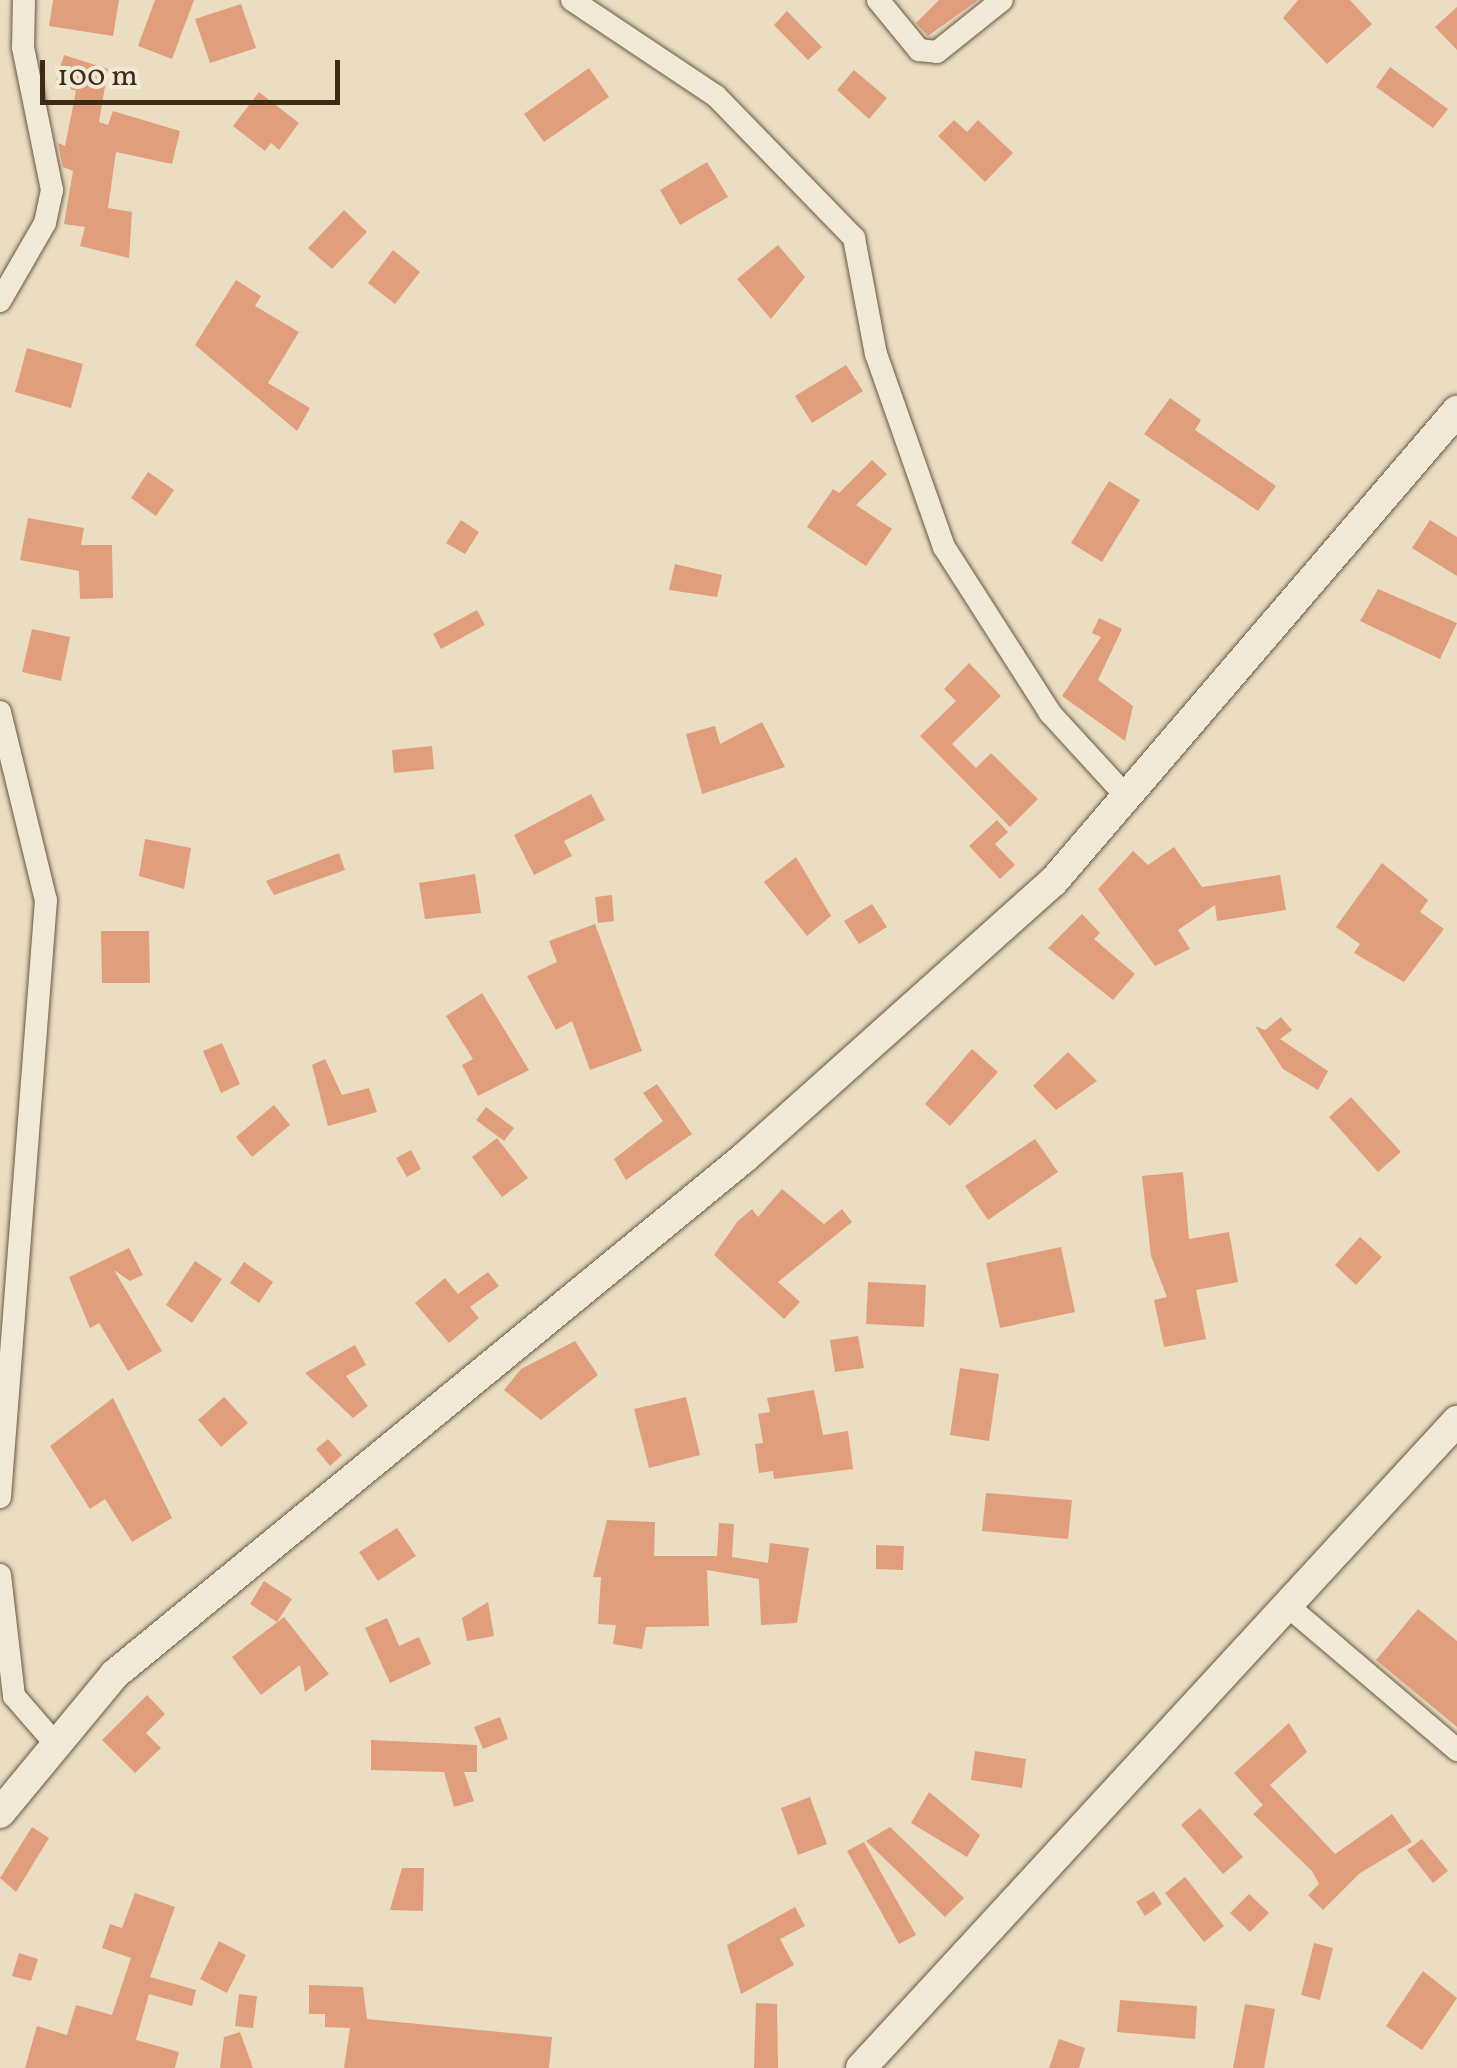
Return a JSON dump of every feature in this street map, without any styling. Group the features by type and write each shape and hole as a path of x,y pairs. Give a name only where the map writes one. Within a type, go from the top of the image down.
{"street":[{"path":"0,301 45,223 52,190 24,0"},
{"path":"572,0 716,96 854,238 876,354 944,547 1050,713 1128,798"},
{"path":"878,0 899,32 937,52 1002,0"},
{"path":"0,1814 53,1741 239,1566 937,990 1128,798 1457,412"},
{"path":"0,712 46,900 0,1497"},
{"path":"861,2068 1457,1422"},
{"path":"0,1575 14,1696 53,1741"},
{"path":"1289,1607 1457,1750"}],"building":[{"path":"53,0 119,0 113,36 49,26"},
{"path":"155,0 194,0 172,59 138,46"},
{"path":"939,0 978,0 928,36 916,23"},
{"path":"1298,0 1350,0 1372,24 1327,64 1283,18"},
{"path":"241,4 256,48 210,63 195,19"},
{"path":"1457,7 1457,50 1435,27"},
{"path":"787,11 822,47 808,60 774,25"},
{"path":"64,55 108,69 99,122 108,125 113,111 180,131 172,164 116,152 108,208 132,212 129,258 80,246 85,227 64,224 73,171 63,167 58,143 65,146 76,91 55,84"},
{"path":"1390,67 1448,109 1433,128 1376,87"},
{"path":"589,68 609,97 544,142 524,114"},
{"path":"854,70 887,98 869,119 837,90"},
{"path":"259,92 299,123 279,150 271,143 265,151 233,126"},
{"path":"954,120 967,132 978,120 1013,153 985,182 938,136"},
{"path":"707,162 728,197 680,225 660,190"},
{"path":"344,210 367,232 332,269 308,248"},
{"path":"778,245 805,277 771,319 737,279"},
{"path":"393,250 420,272 395,304 368,283"},
{"path":"236,280 261,296 255,306 299,332 268,383 310,408 297,431 195,345"},
{"path":"27,348 83,364 71,408 15,392"},
{"path":"846,365 863,391 812,423 795,396"},
{"path":"1170,398 1201,420 1195,430 1276,486 1258,511 1144,434"},
{"path":"872,460 887,474 856,505 892,529 866,566 807,527 833,489 839,493"},
{"path":"148,472 174,490 156,516 131,498"},
{"path":"1109,481 1140,500 1102,562 1071,543"},
{"path":"28,518 84,528 81,545 112,545 113,598 80,599 79,571 20,560"},
{"path":"461,520 479,532 465,554 446,543"},
{"path":"1430,520 1457,537 1457,576 1412,548"},
{"path":"675,564 722,575 717,597 669,590"},
{"path":"1378,589 1457,623 1440,659 1360,621"},
{"path":"477,610 485,625 441,649 433,634"},
{"path":"1099,618 1122,629 1098,680 1133,706 1125,741 1062,696 1101,637 1092,633"},
{"path":"32,629 70,637 61,681 22,672"},
{"path":"969,663 1001,696 952,744 976,768 991,753 1038,799 1010,827 920,736 956,701 944,689"},
{"path":"762,722 785,767 702,794 686,734 715,726 720,744"},
{"path":"432,746 434,769 394,773 392,750"},
{"path":"591,794 605,820 564,841 572,856 534,875 514,835"},
{"path":"997,820 1008,832 995,844 1015,865 1000,879 969,846"},
{"path":"145,839 191,848 184,889 139,876"},
{"path":"1174,847 1202,887 1280,875 1286,910 1217,921 1215,905 1178,930 1190,949 1155,966 1098,889 1133,851 1148,865"},
{"path":"339,853 345,870 274,895 266,881"},
{"path":"796,857 831,916 807,936 764,882"},
{"path":"1382,863 1428,900 1420,912 1444,929 1404,982 1354,953 1360,944 1336,927"},
{"path":"475,874 481,913 425,919 419,883"},
{"path":"612,895 614,921 598,923 595,897"},
{"path":"872,904 887,927 859,944 844,921"},
{"path":"1082,914 1100,933 1094,939 1135,974 1113,1000 1048,948"},
{"path":"595,924 642,1051 590,1070 572,1021 556,1030 527,976 557,962 549,941"},
{"path":"101,931 149,931 150,983 102,983"},
{"path":"482,993 529,1070 478,1096 462,1065 473,1059 446,1016"},
{"path":"1281,1017 1292,1030 1280,1039 1328,1071 1318,1090 1283,1069 1255,1026 1265,1030"},
{"path":"222,1043 240,1084 221,1093 203,1051"},
{"path":"972,1049 998,1072 950,1126 925,1104"},
{"path":"1068,1052 1097,1081 1056,1110 1033,1086"},
{"path":"325,1059 342,1095 369,1088 377,1112 328,1126 312,1065"},
{"path":"657,1084 692,1134 626,1180 614,1159 663,1121 643,1093"},
{"path":"1351,1097 1401,1152 1378,1172 1329,1117"},
{"path":"274,1105 290,1125 252,1157 236,1137"},
{"path":"486,1107 514,1128 504,1141 476,1120"},
{"path":"497,1138 528,1178 502,1197 472,1157"},
{"path":"1035,1139 1058,1172 988,1220 965,1186"},
{"path":"411,1150 421,1169 407,1177 396,1158"},
{"path":"1183,1172 1189,1239 1229,1232 1238,1282 1196,1290 1206,1339 1164,1347 1154,1300 1167,1297 1151,1256 1142,1176"},
{"path":"782,1189 824,1224 842,1209 852,1222 778,1282 800,1302 784,1319 714,1255 737,1222 752,1209 758,1217"},
{"path":"1360,1237 1382,1257 1356,1285 1335,1265"},
{"path":"1061,1247 1075,1312 1000,1328 986,1263"},
{"path":"129,1248 143,1275 130,1281 114,1270 162,1351 128,1371 99,1323 90,1328 69,1277"},
{"path":"195,1261 222,1279 192,1323 166,1305"},
{"path":"244,1262 273,1282 259,1303 230,1283"},
{"path":"488,1272 499,1286 470,1307 479,1318 449,1343 415,1303 445,1278 458,1294"},
{"path":"868,1282 926,1285 924,1327 866,1324"},
{"path":"858,1336 864,1368 835,1372 830,1340"},
{"path":"575,1341 598,1375 541,1420 504,1390 521,1369"},
{"path":"355,1345 366,1365 346,1376 368,1406 353,1418 305,1373"},
{"path":"960,1368 999,1374 989,1441 950,1435"},
{"path":"814,1390 823,1435 848,1431 853,1469 774,1479 773,1471 759,1473 755,1444 763,1443 758,1414 770,1412 767,1398"},
{"path":"224,1397 248,1423 221,1447 198,1420"},
{"path":"686,1397 700,1455 649,1468 634,1409"},
{"path":"113,1398 172,1518 132,1542 105,1499 90,1509 50,1446"},
{"path":"328,1439 342,1455 330,1466 316,1449"},
{"path":"986,1493 1072,1500 1068,1539 982,1531"},
{"path":"607,1520 655,1522 654,1556 717,1556 719,1523 734,1524 732,1557 768,1563 770,1543 809,1548 797,1623 761,1625 759,1579 707,1570 709,1626 646,1627 642,1649 613,1644 616,1625 598,1624 601,1577 593,1577"},
{"path":"397,1528 416,1556 378,1581 359,1552"},
{"path":"876,1545 904,1546 903,1570 876,1569"},
{"path":"264,1581 292,1599 277,1622 250,1604"},
{"path":"488,1602 494,1636 467,1641 462,1618"},
{"path":"1418,1609 1457,1641 1457,1727 1376,1660"},
{"path":"284,1617 329,1674 305,1692 300,1665 261,1695 232,1657"},
{"path":"387,1618 399,1646 419,1637 431,1664 390,1683 365,1628"},
{"path":"147,1695 165,1714 146,1733 161,1748 135,1773 102,1740"},
{"path":"500,1717 508,1739 483,1749 474,1727"},
{"path":"1289,1723 1307,1752 1270,1785 1335,1854 1392,1814 1412,1842 1360,1873 1323,1910 1308,1895 1319,1884 1312,1871 1253,1814 1263,1805 1234,1773"},
{"path":"371,1740 477,1745 477,1772 464,1772 474,1801 454,1807 444,1772 371,1770"},
{"path":"975,1751 1026,1759 1022,1788 971,1780"},
{"path":"929,1792 980,1835 967,1857 911,1823"},
{"path":"810,1797 827,1844 798,1855 781,1808"},
{"path":"1200,1808 1243,1857 1223,1874 1181,1825"},
{"path":"32,1827 49,1838 16,1892 0,1878"},
{"path":"890,1827 964,1898 945,1917 866,1841"},
{"path":"1422,1839 1448,1871 1433,1883 1407,1850"},
{"path":"864,1842 916,1935 899,1944 847,1851"},
{"path":"402,1868 424,1868 423,1911 390,1910"},
{"path":"1185,1877 1224,1926 1204,1942 1165,1893"},
{"path":"1154,1891 1162,1904 1145,1916 1136,1902"},
{"path":"135,1893 175,1907 150,1977 196,1990 192,2006 149,1994 136,2040 179,2052 175,2068 25,2068 37,2026 67,2035 76,2005 112,2015 131,1958 102,1948 110,1924 122,1928"},
{"path":"1249,1894 1269,1913 1250,1932 1230,1913"},
{"path":"795,1907 805,1926 780,1939 794,1965 741,1994 727,1945"},
{"path":"219,1941 246,1955 227,1993 200,1979"},
{"path":"1314,1943 1333,1948 1320,2000 1301,1995"},
{"path":"19,1953 38,1959 31,1981 12,1976"},
{"path":"1423,1971 1457,1998 1422,2050 1386,2026"},
{"path":"309,1985 363,1987 367,2019 552,2037 549,2068 344,2068 350,2028 325,2027 325,2014 309,2014"},
{"path":"239,1994 257,1996 253,2028 235,2026"},
{"path":"1120,2000 1197,2006 1195,2039 1117,2032"},
{"path":"756,2003 777,2004 778,2068 754,2068"},
{"path":"1245,2004 1275,2009 1264,2068 1233,2068"},
{"path":"240,2032 253,2068 220,2068 224,2037"},
{"path":"1059,2039 1085,2048 1079,2068 1049,2068"}]}
